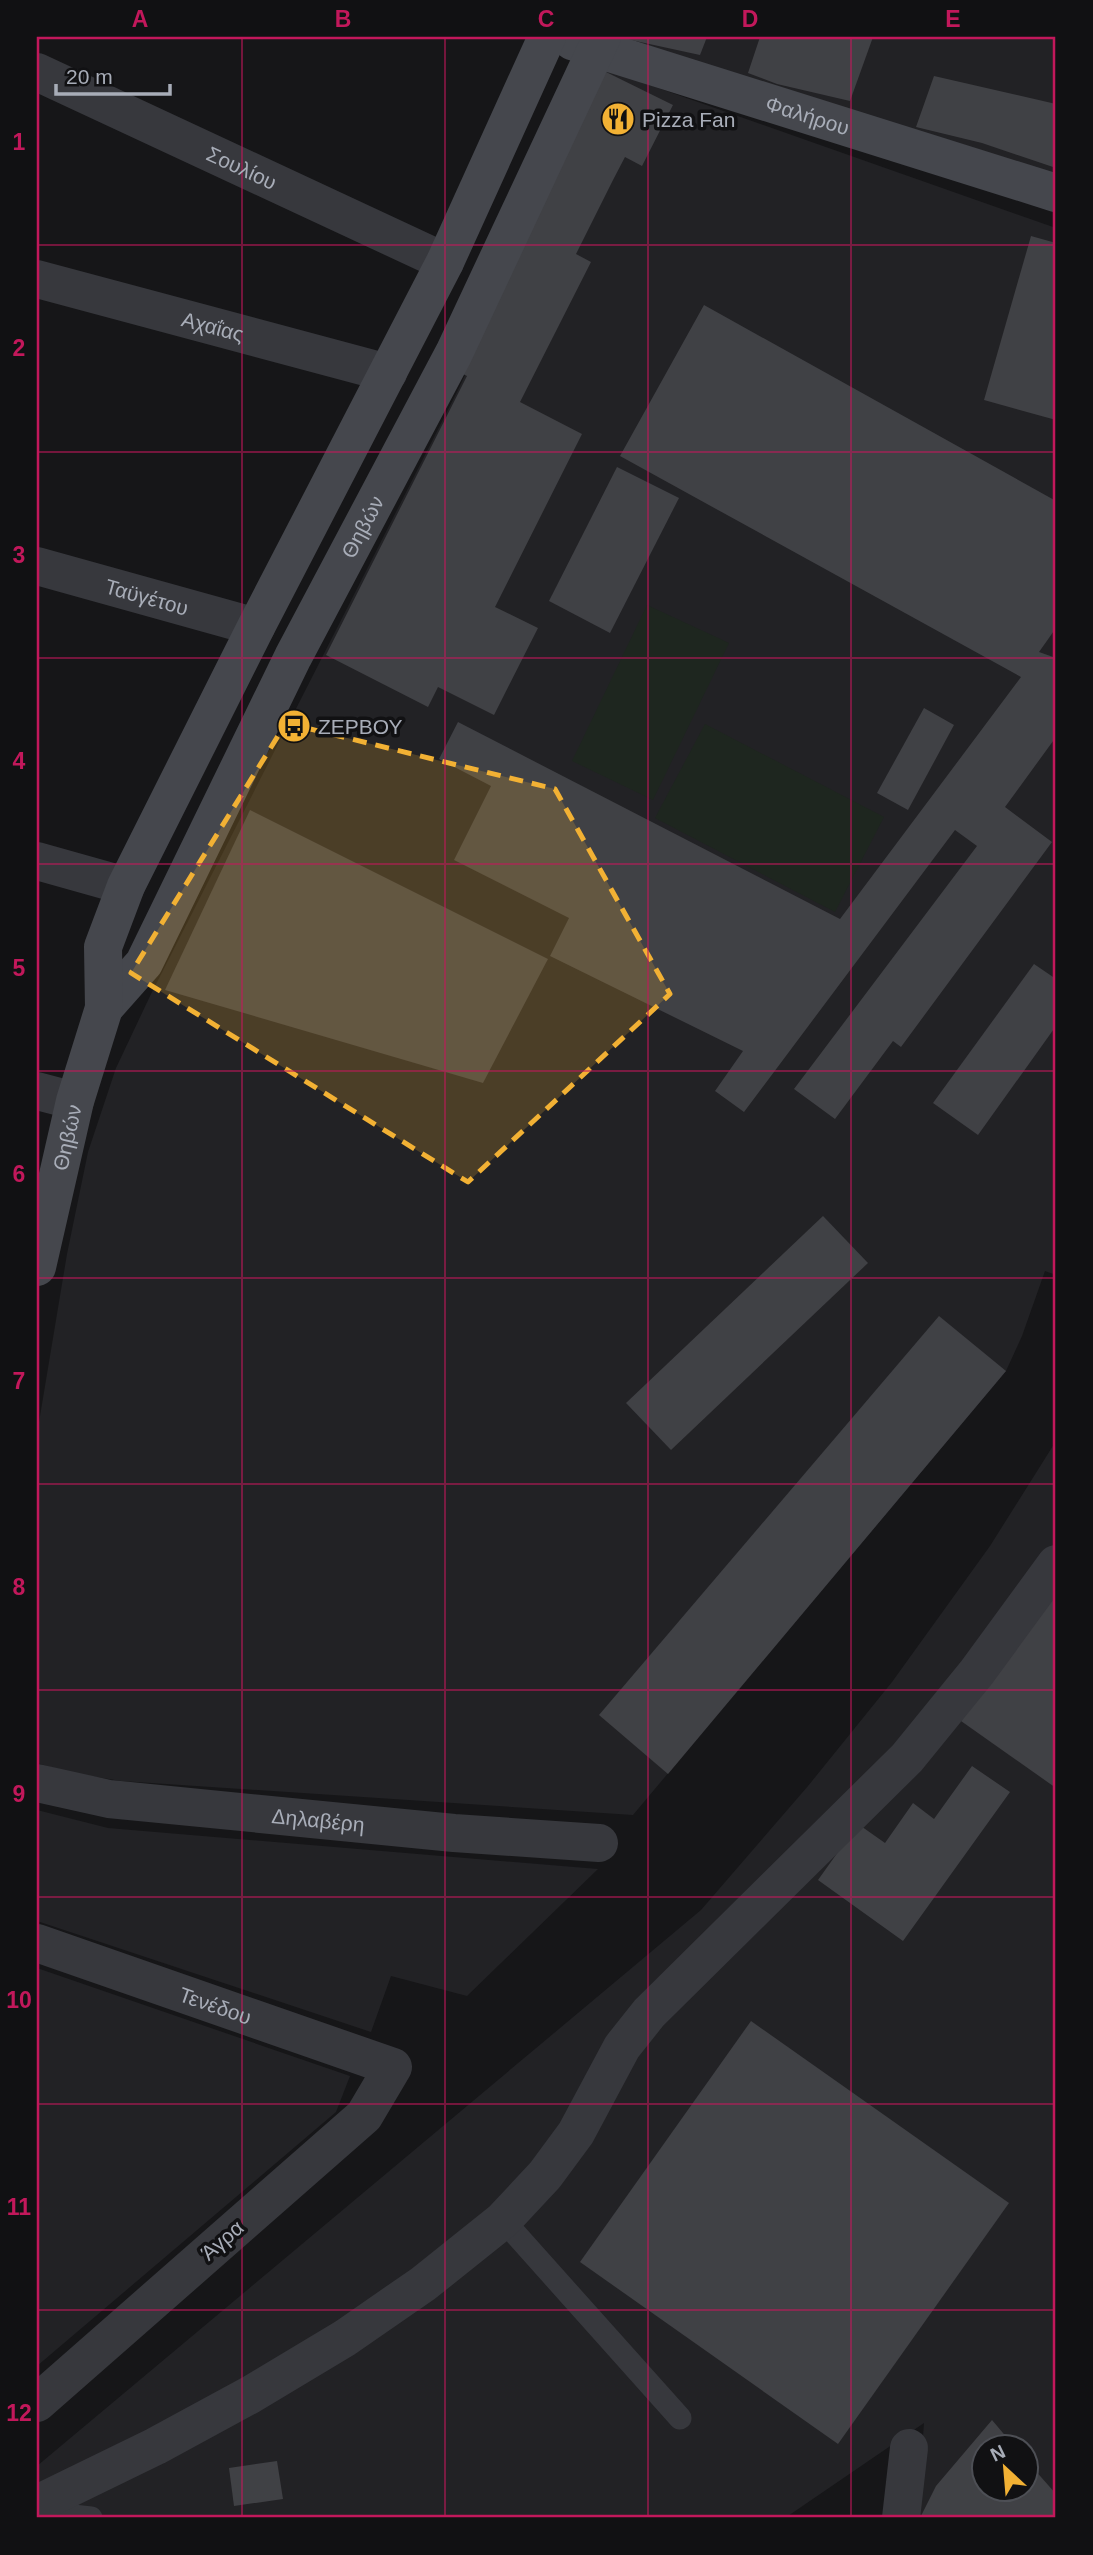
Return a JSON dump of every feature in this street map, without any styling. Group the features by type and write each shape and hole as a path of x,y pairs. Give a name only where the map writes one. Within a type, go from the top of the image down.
{"main road":[{"name":"Θηβών","path":"37,1268 50,1200 75,1101 104,1008 103,947 126,886 256,627 445,262 547,37"},
{"name":"Φαλήρου","path":"560,37 599,44 1056,193"},
{"name":"Θηβών","path":"104,1008 144,963 293,657 454,353 599,44"}],"street":[{"name":"Σουλίου","path":"37,72 445,262"},
{"name":"Αχαΐας","path":"37,279 388,373"},
{"name":"Ταϋγέτου","path":"37,566 256,627"},
{"path":"37,861 126,886"},
{"path":"37,1091 75,1101"},
{"path":"37,2504 156,2446 250,2395 333,2345 423,2284 503,2220 545,2175 576,2133 622,2047 649,2013 907,1758 977,1672 1056,1564"},
{"name":"Δηλαβέρη","path":"37,1783 109,1799 454,1833 599,1843"},
{"name":"Τενέδου","path":"37,1943 393,2067"},
{"name":"Άγρα","path":"37,2403 364,2116 393,2067"},
{"path":"901,2518 909,2448"}],"lane":[{"path":"503,2220 680,2418"},
{"path":"37,2512 91,2518"}],"highlighted area":[{"path":"286,723 555,789 670,994 468,1182 131,973"}],"shaded area":[{"path":"621,37 1056,37 1056,183"},
{"path":"607,70 1056,228 1056,1275 1045,1271 1022,1336 1006,1371 633,1815 121,1781 71,1773 37,1763 37,1434 67,1254 88,1152 116,1068 458,390"},
{"path":"647,605 729,643 653,800 572,761"},
{"path":"705,724 884,817 835,912 655,818"},
{"path":"1056,1441 1056,2518 917,2518 924,2423 785,2518 37,2518 37,2466 701,1910 808,1786 892,1682 990,1546"},
{"path":"37,1810 108,1828 598,1869 467,1996 391,1976 371,2032 37,1921"},
{"path":"37,1968 350,2076 336,2112 37,2366"}],"building":[{"path":"617,37 707,37 700,55"},
{"path":"760,37 873,37 850,101 777,84 748,73"},
{"path":"606,72 673,105 642,166 625,157 613,180 576,254 591,262 520,402 582,434 495,607 538,628 494,715 438,687 428,707 326,655 467,376 455,370"},
{"path":"934,76 1056,104 1056,168 982,143 916,127"},
{"path":"1031,236 1056,243 1056,420 984,400"},
{"path":"704,305 1056,501 1056,628 1039,652 1056,658 1056,737 1005,807 1052,842 901,1047 893,1041 835,1119 794,1089 977,846 955,830 744,1112 715,1091 743,1051 550,956 569,918 454,860 491,786 439,759 458,722 840,919 1021,677 620,456"},
{"path":"617,467 679,498 610,633 549,601"},
{"path":"924,708 954,725 908,810 877,793"},
{"path":"250,810 548,959 483,1083 165,990"},
{"path":"1034,964 1056,979 1056,1026 978,1135 933,1103"},
{"path":"823,1216 868,1263 671,1450 626,1403"},
{"path":"939,1316 1006,1371 668,1774 599,1715"},
{"path":"1056,1586 1056,1788 961,1721"},
{"path":"972,1766 1010,1792 903,1941 818,1880 858,1824 885,1843 913,1803 934,1819"},
{"path":"751,2021 1009,2203 838,2444 580,2262"},
{"path":"992,2420 1002,2432 982,2432"},
{"path":"970,2446 970,2502 1040,2502 1040,2476 1056,2494 1056,2518 920,2518 936,2486"},
{"path":"277,2461 283,2499 234,2506 229,2468"}],"place":[{"name":"Pizza Fan","path":"618,119"},
{"name":"ΖΕΡΒΟΥ","path":"294,726"}]}
